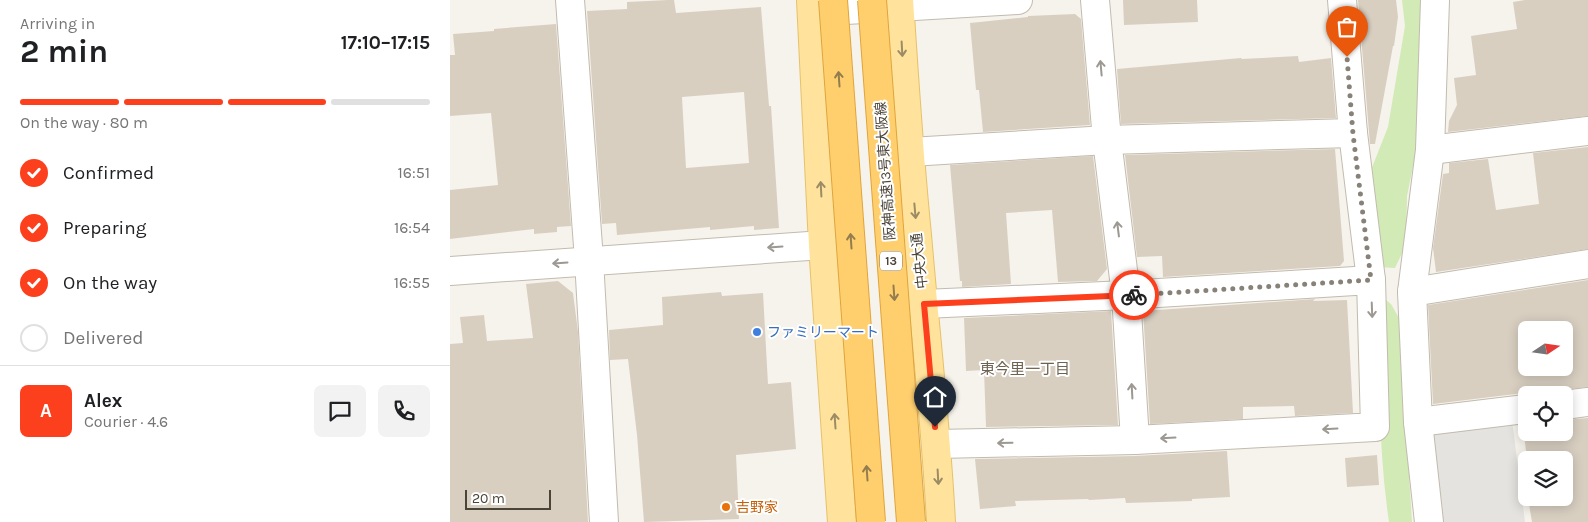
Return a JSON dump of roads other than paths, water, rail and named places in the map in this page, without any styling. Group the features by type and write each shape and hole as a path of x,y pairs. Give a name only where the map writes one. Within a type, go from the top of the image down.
{"highway":[{"name":"阪神高速13号東大阪線","path":"872,0 910,522"},
{"path":"819,4 871,522"}],"main road":[{"path":"819,4 823,245 842,522"},
{"name":"中央大通","path":"899,4 910,152 937,444 941,522"}],"street":[{"path":"570,0 589,260 604,522"},
{"path":"819,4 899,4 1018,0"},
{"path":"1095,0 1107,140 1126,295 1135,440"},
{"path":"937,444 1135,440 1375,427 1371,280 1353,134 1342,0"},
{"path":"1429,522 1418,422 1412,292 1430,150 1435,0"},
{"path":"1430,150 1588,131"},
{"path":"910,152 1107,140 1353,134"},
{"path":"450,271 823,245"},
{"path":"1412,292 1588,264"},
{"path":"924,304 1126,295 1371,280"},
{"path":"1573,404 1588,402"},
{"path":"1418,422 1518,410"}],"place":[{"name":"ファミリーマート","path":"757,332"},
{"name":"吉野家","path":"726,507"}],"district":[{"name":"東今里一丁目","path":"1025,369"}]}
